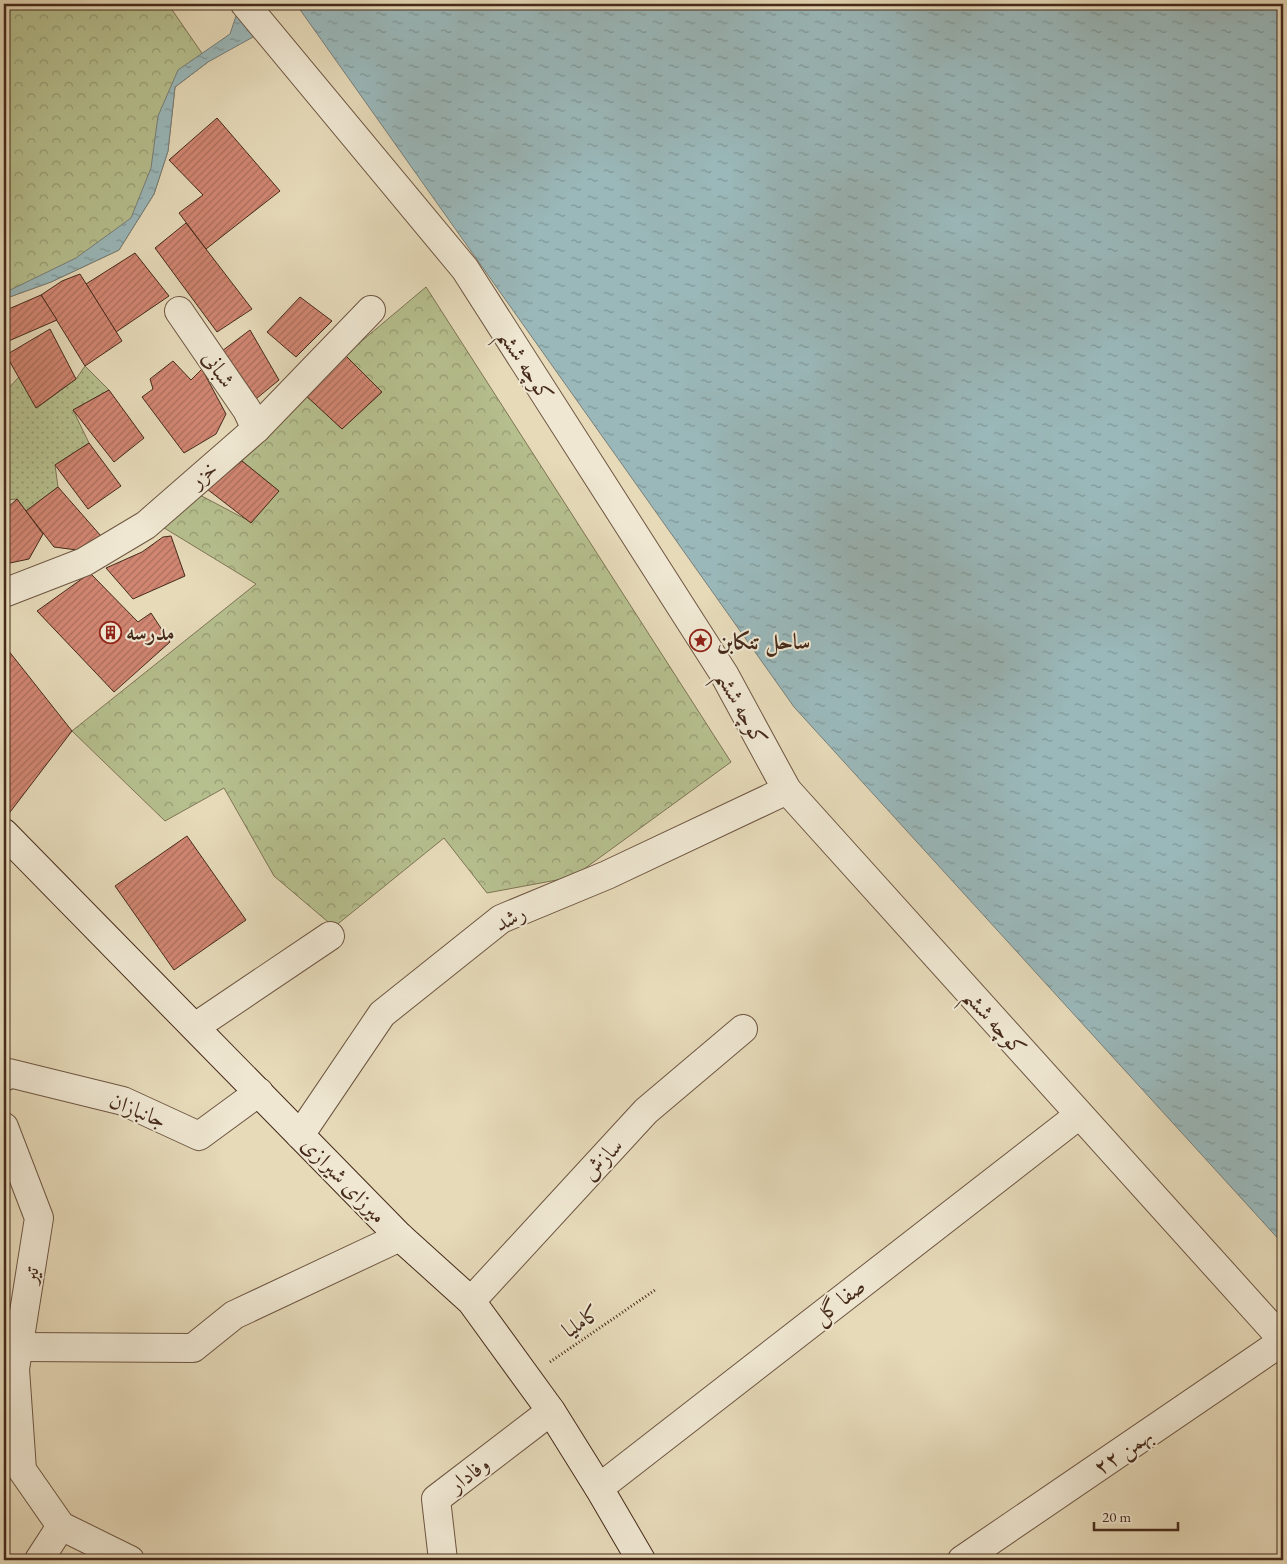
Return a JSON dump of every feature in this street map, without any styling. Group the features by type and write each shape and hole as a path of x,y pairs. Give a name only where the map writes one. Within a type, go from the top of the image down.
{"street":[{"name":"کوچه ششم","path":"245,4 465,269 724,674 788,790 1283,1341"},
{"name":"خزر","path":"4,593 84,562 146,525 256,429 371,310"},
{"name":"شبانی","path":"180,311 247,410 256,429"},
{"name":"رشد","path":"300,1135 382,1014 501,919 607,875 788,790"},
{"name":"میرزای شیرازی","path":"4,833 400,1237 471,1301 551,1411 641,1560"},
{"path":"195,1028 330,936"},
{"name":"سازش","path":"471,1301 646,1111 743,1029"},
{"name":"جانبازان","path":"4,1077 9,1073 123,1101 199,1136 259,1092"},
{"name":"صفا گل","path":"599,1488 1079,1115"},
{"name":"تیر","path":"6,1142 39,1218 15,1368 22,1470 61,1526"},
{"path":"19,1347 193,1348 234,1315 400,1237"},
{"name":"۲۲ بهمن","path":"962,1560 1283,1341"},
{"name":"وفادار","path":"443,1560 436,1499 551,1411"},
{"path":"39,1560 61,1526 130,1560"}],"path":[{"name":"کاملیا","path":"526,1377 655,1290"}],"green space":[{"path":"4,4 168,4 208,62 175,87 168,151 154,194 119,250 51,282 4,299"},
{"path":"426,287 731,762 573,877 487,893 444,838 334,927 274,876 224,788 165,821 72,731 256,584 161,526 196,493 251,522 279,491 242,461 302,392 342,429 382,392 345,355"},
{"path":"85,366 109,390 73,410 89,443 55,465 58,487 26,511 17,499 6,500 4,497 4,393 19,377 37,408 76,379"}],"water":[{"path":"240,4 259,4 253,37 208,62 175,87 168,151 154,194 119,250 51,282 4,299 4,293 76,258 131,218 151,168 158,116 178,70 230,34"},
{"path":"296,4 1283,4 1283,1244 794,707"}],"building":[{"path":"217,118 280,191 206,249 179,213 203,195 169,160"},
{"path":"186,223 252,309 217,332 155,248"},
{"path":"135,253 169,296 116,332 86,284"},
{"path":"80,274 122,341 85,366 41,295 62,281"},
{"path":"41,295 57,320 4,343 4,311"},
{"path":"300,297 332,321 296,357 267,332"},
{"path":"50,329 76,379 36,408 6,355"},
{"path":"250,330 279,380 251,403 218,354"},
{"path":"345,355 382,392 342,429 302,392"},
{"path":"173,361 191,380 202,369 226,414 216,434 184,453 142,397 153,389 150,379"},
{"path":"109,390 144,438 114,462 73,410"},
{"path":"89,443 121,486 88,509 55,465"},
{"path":"242,461 279,491 251,523 207,489"},
{"path":"58,487 101,536 77,550 54,547 26,511"},
{"path":"17,499 43,534 29,559 5,564 4,505 7,508"},
{"path":"171,536 185,576 133,599 106,568 142,552 163,537"},
{"name":"مدرسه","path":"90,573 138,622 151,613 170,642 114,692 37,611"},
{"path":"4,645 72,731 4,820"},
{"path":"187,836 246,920 174,970 115,886"}],"place":[{"name":"مدرسه","path":"110,632"},
{"name":"ساحل تنکابن","path":"701,641"}]}
